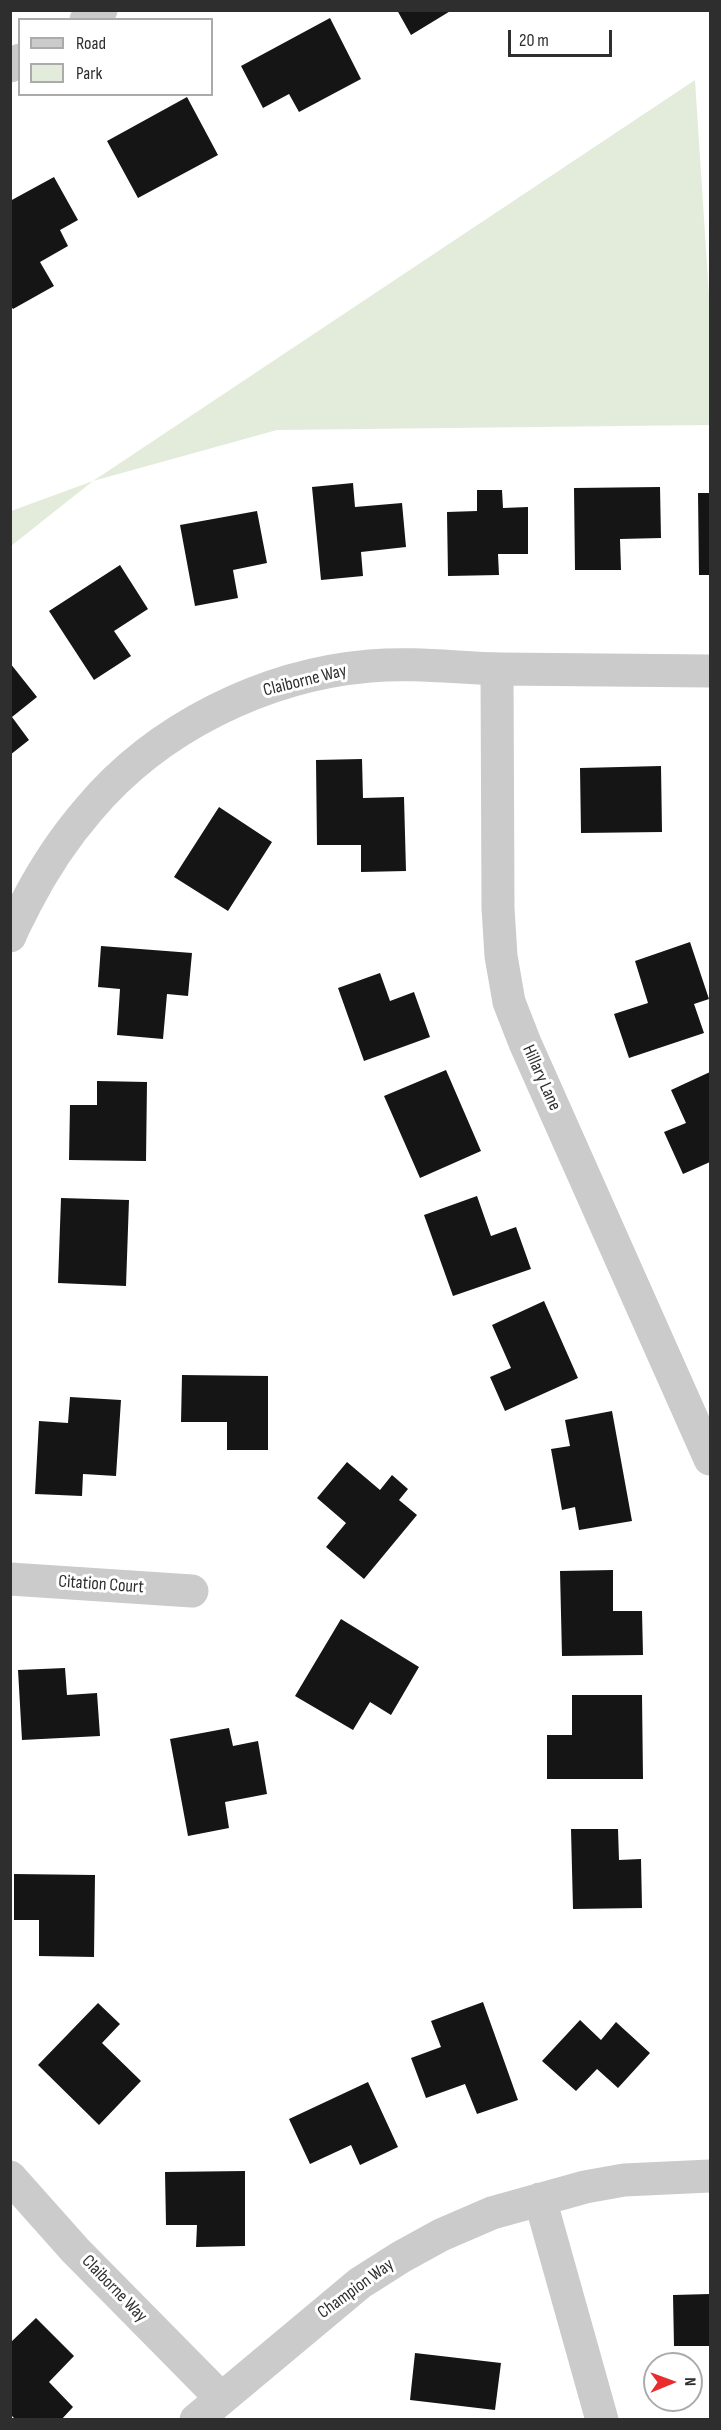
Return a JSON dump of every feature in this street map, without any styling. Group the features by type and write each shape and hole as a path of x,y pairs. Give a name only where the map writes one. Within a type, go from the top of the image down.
{"street":[{"name":"Claiborne Way","path":"10,936 36,883 62,841 97,799 131,765 205,717 282,683 369,666 415,664 498,669 711,671"},
{"name":"Hillary Lane","path":"498,669 498,908 501,956 509,1002 525,1043 711,1458"},
{"name":"Citation Court","path":"10,1579 192,1590"},
{"name":"Champion Way","path":"196,2420 220,2397 360,2283 400,2257 441,2235 492,2213 585,2187 624,2180 711,2176"},
{"name":"Claiborne Way","path":"10,2177 75,2250 220,2397"},
{"path":"540,2199 602,2420"}],"green space":[{"path":"695,80 710,311 710,425 277,430 93,481"},
{"path":"93,481 11,546 11,511"}],"building":[{"path":"397,10 452,10 411,35"},
{"path":"330,18 361,79 299,112 289,94 263,108 241,66"},
{"path":"187,97 218,155 138,198 107,141"},
{"path":"54,177 78,220 60,230 68,246 40,262 54,286 13,309 10,305 10,201"},
{"path":"353,483 355,507 402,503 406,547 361,552 363,576 321,580 312,487"},
{"path":"660,487 661,538 620,539 621,570 575,570 574,488"},
{"path":"477,490 502,490 503,508 528,507 528,554 498,554 499,575 448,576 447,512 477,511"},
{"path":"698,493 710,493 710,575 699,575"},
{"path":"257,511 267,563 233,570 238,598 195,606 180,525"},
{"path":"120,565 148,609 114,631 131,656 94,680 49,611"},
{"path":"10,663 37,697 12,717 29,740 10,755"},
{"path":"362,759 363,798 404,797 406,871 361,872 361,845 317,845 316,760"},
{"path":"661,766 662,832 581,833 580,768"},
{"path":"219,807 272,842 228,911 174,877"},
{"path":"690,942 709,999 694,1004 704,1033 629,1058 614,1014 648,1003 635,961"},
{"path":"101,946 192,953 188,996 167,994 163,1039 117,1035 120,989 98,987"},
{"path":"380,973 390,1001 414,992 430,1037 364,1061 338,988"},
{"path":"446,1070 481,1151 420,1178 384,1096"},
{"path":"710,1072 710,1162 683,1174 664,1132 686,1123 671,1090"},
{"path":"97,1081 147,1082 146,1161 69,1160 70,1105 97,1105"},
{"path":"477,1196 491,1236 516,1227 531,1269 453,1296 424,1215"},
{"path":"61,1198 129,1200 126,1286 58,1283"},
{"path":"544,1301 578,1378 505,1411 490,1377 511,1368 492,1325"},
{"path":"182,1375 268,1376 268,1450 227,1450 227,1422 181,1422"},
{"path":"70,1397 121,1400 116,1476 83,1474 82,1496 35,1494 39,1421 68,1423"},
{"path":"612,1411 632,1521 579,1530 575,1507 562,1510 551,1449 570,1446 565,1420"},
{"path":"347,1462 380,1490 392,1475 408,1489 399,1500 417,1515 364,1579 326,1547 346,1523 317,1498"},
{"path":"613,1570 613,1611 642,1611 643,1655 562,1656 560,1571"},
{"path":"341,1619 419,1667 391,1715 370,1702 353,1730 295,1696"},
{"path":"65,1668 67,1695 97,1693 100,1736 22,1740 18,1670"},
{"path":"572,1695 642,1695 643,1779 547,1779 547,1735 572,1735"},
{"path":"229,1728 233,1746 258,1741 267,1794 225,1802 229,1828 188,1836 170,1739"},
{"path":"571,1829 618,1829 619,1860 641,1859 642,1908 573,1909"},
{"path":"14,1874 95,1875 94,1957 39,1956 39,1920 14,1920"},
{"path":"483,2002 518,2100 477,2114 465,2084 426,2098 411,2058 441,2047 431,2021"},
{"path":"98,2003 120,2024 102,2043 141,2081 99,2125 38,2065"},
{"path":"580,2020 601,2040 616,2022 650,2053 618,2088 597,2069 576,2091 542,2061"},
{"path":"368,2082 398,2147 360,2165 351,2145 310,2164 289,2119"},
{"path":"245,2171 245,2246 196,2247 197,2225 166,2225 165,2172"},
{"path":"710,2294 710,2346 674,2346 673,2295"},
{"path":"36,2318 74,2356 49,2382 73,2407 61,2420 16,2420 10,2414 10,2343"},
{"path":"415,2353 501,2363 495,2410 410,2400"}]}
